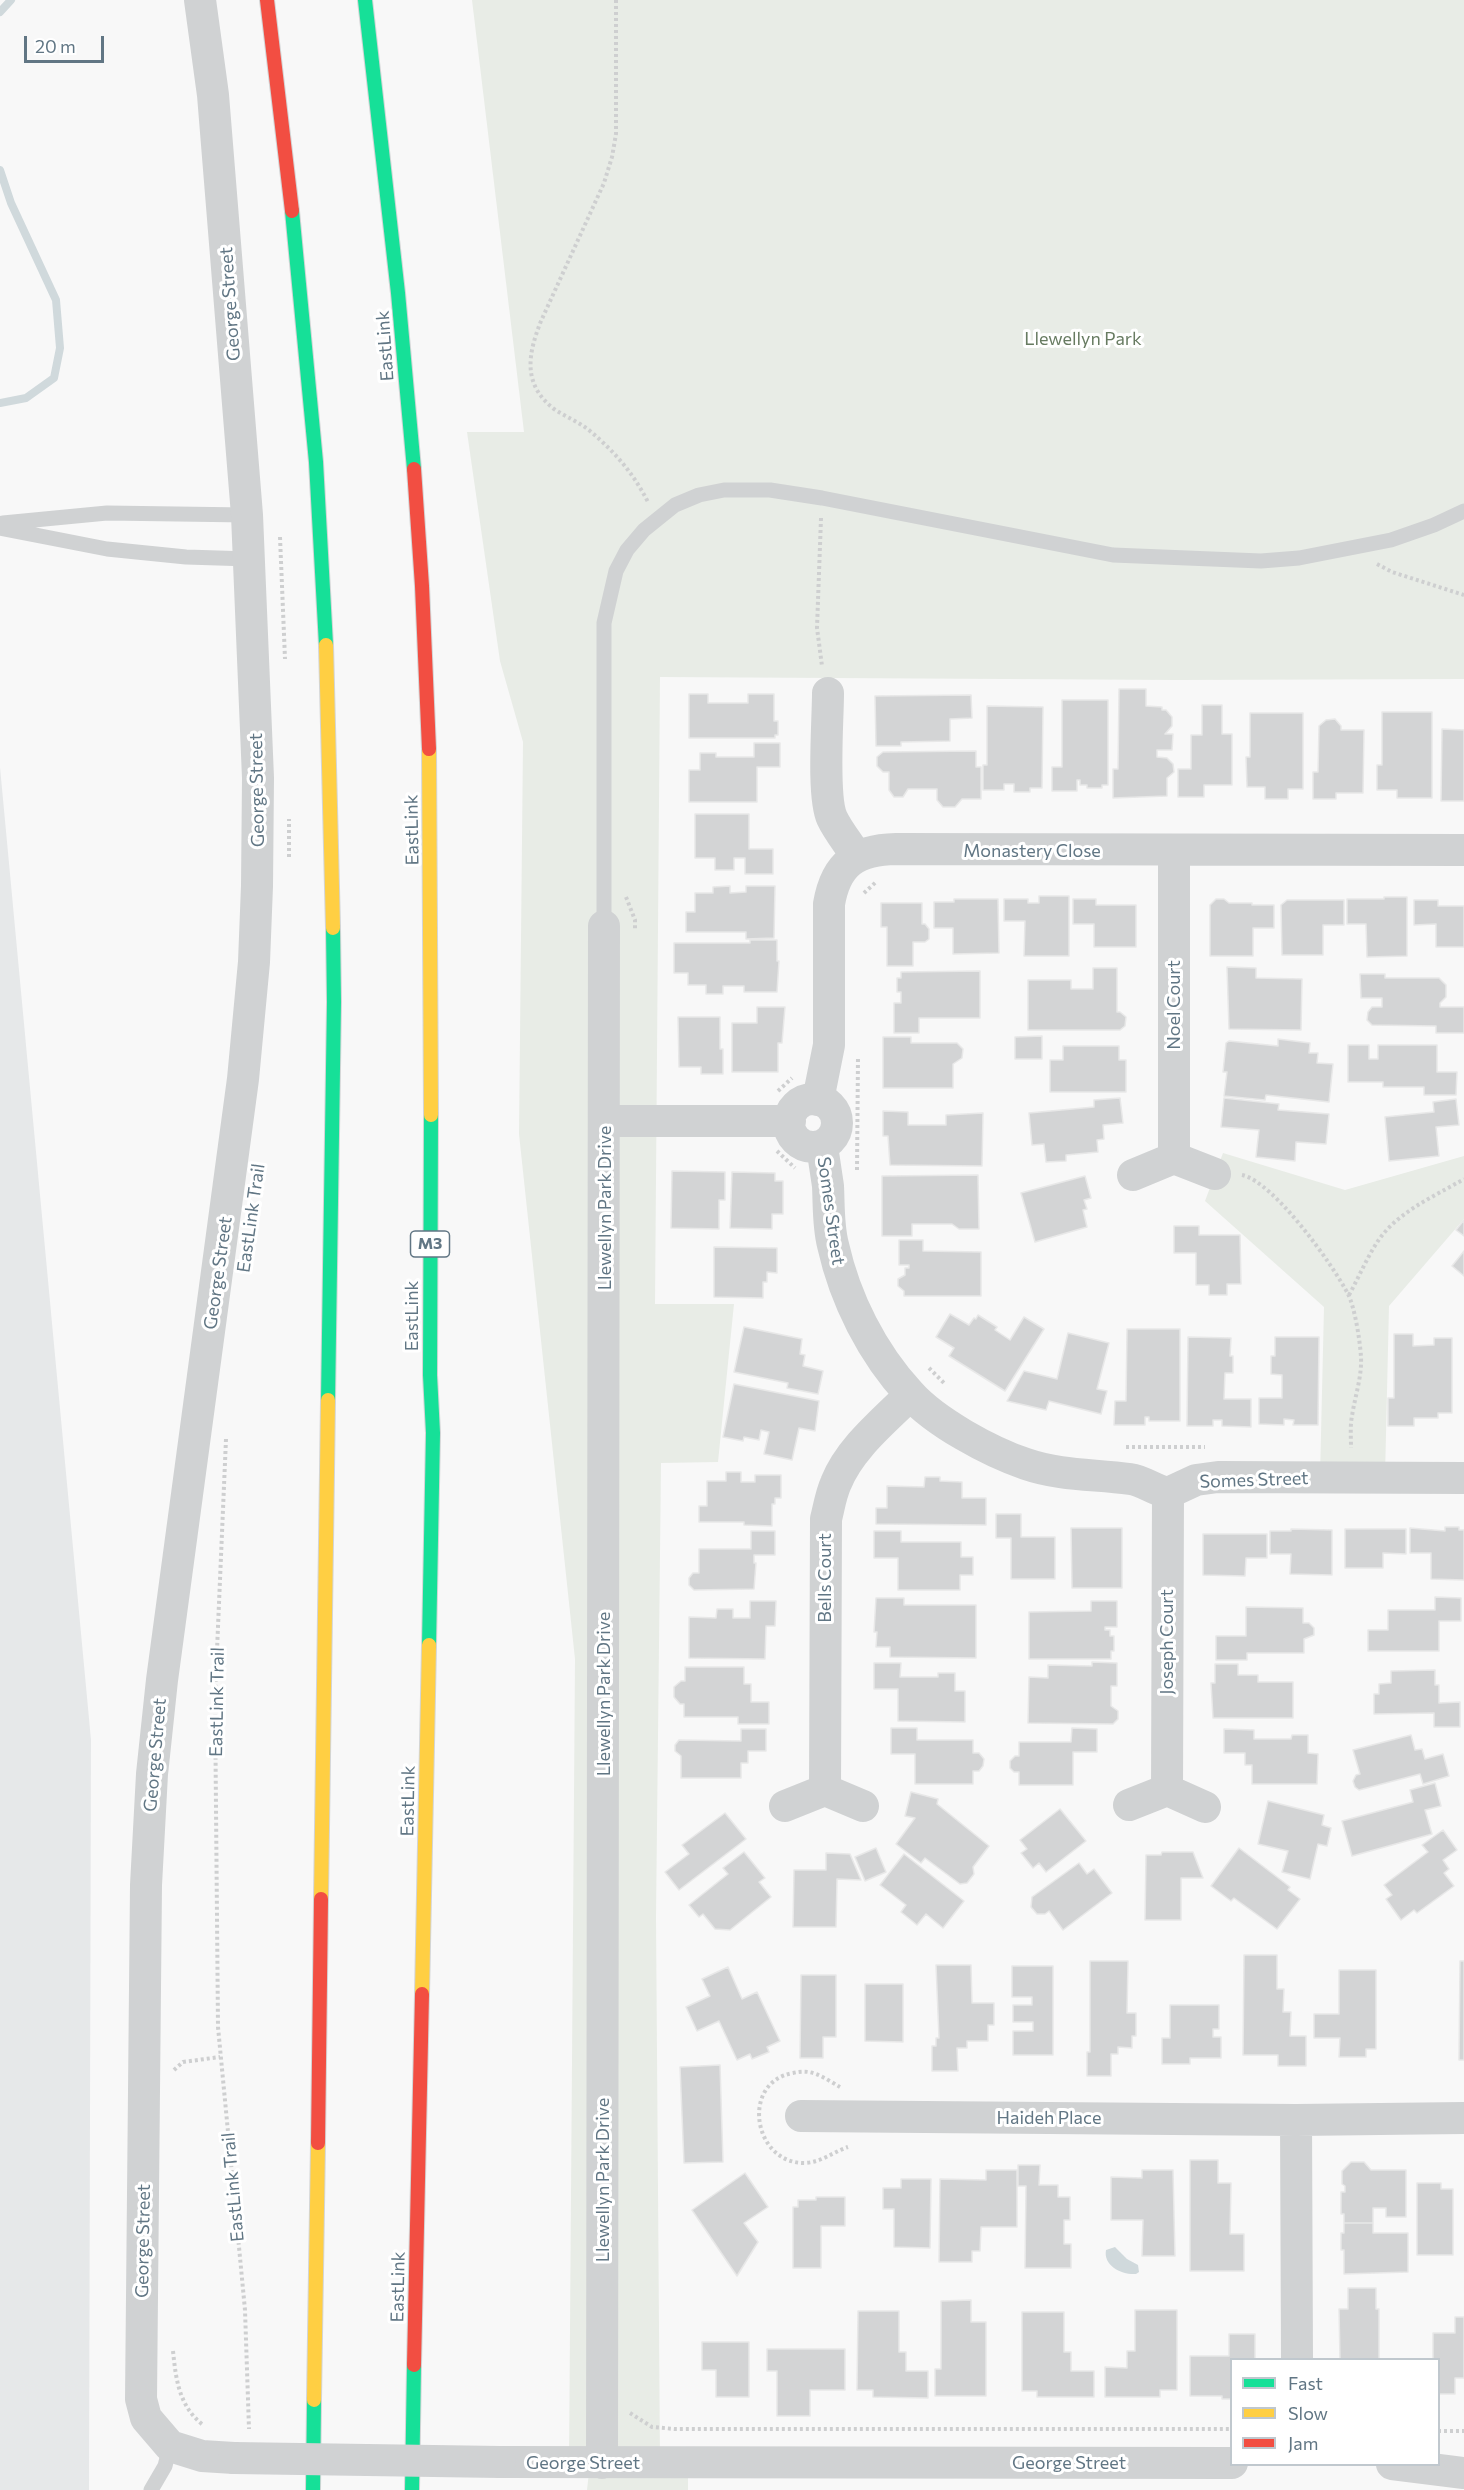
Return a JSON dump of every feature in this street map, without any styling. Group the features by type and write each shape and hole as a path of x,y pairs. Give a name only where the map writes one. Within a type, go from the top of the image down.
{"highway":[{"path":"267,0 305,335 320,526 332,808 334,1002 313,2490"},
{"name":"EastLink","path":"366,0 400,298 422,587 429,784 430,1375 433,1433 412,2490"}],"street":[{"name":"George Street","path":"200,0 213,95 250,559 258,778 254,962 237,1126 162,1680 152,1774 146,1885 141,2399 146,2418 170,2446 202,2456 234,2458 602,2463 1230,2463"},
{"path":"818,1100 829,1045 829,904 831,891 840,871 857,857 832,818 830,810 828,693"},
{"name":"Monastery Close","path":"857,857 879,850 896,849 1464,850"},
{"name":"Noel Court","path":"1174,851 1174,1158"},
{"name":"Llewellyn Park Drive","path":"602,2463 604,926"},
{"path":"605,1121 783,1131 793,1136 799,1143 814,1148 822,1146 834,1136 837,1121 831,1108 818,1100 805,1101 794,1109 783,1131"},
{"name":"Somes Street","path":"822,1146 832,1243 839,1272 855,1311 871,1341 910,1395 973,1440 1006,1457 1037,1467 1070,1475 1132,1479 1168,1493 1196,1480 1218,1477 1464,1478"},
{"path":"1133,1175 1174,1158 1215,1174"},
{"name":"Bells Court","path":"825,1790 826,1519 836,1483 846,1466 866,1438 910,1395"},
{"name":"Joseph Court","path":"1167,1790 1168,1493"},
{"path":"785,1806 825,1790 863,1806"},
{"path":"1129,1805 1167,1790 1205,1807"},
{"name":"Haideh Place","path":"801,2116 1296,2120 1464,2118"},
{"path":"1296,2120 1297,2358"},
{"path":"1440,2454 1464,2454"},
{"path":"1408,2466 1464,2473"}],"lane":[{"path":"604,926 604,623 616,571 627,550 644,530 675,505 699,495 724,490 770,490 822,498 1087,550 1140,557 1261,561 1299,558 1391,540 1434,525 1464,511"},
{"path":"0,526 107,513 247,515"},
{"path":"0,526 107,549 186,557 250,559"},
{"path":"151,2490 165,2466 170,2446"}],"path":[{"path":"616,0 614,36 616,134 612,157 604,183 532,343 530,369 533,381 541,395 554,408 588,429 634,475 657,519"},
{"path":"822,498 816,628 828,693"},
{"path":"1346,549 1392,572 1464,594"},
{"path":"859,897 880,878"},
{"path":"857,1181 858,1053"},
{"path":"777,1092 797,1072"},
{"path":"783,1131 777,1151 799,1171"},
{"path":"1215,1174 1248,1177 1263,1188 1306,1232 1349,1295 1361,1362 1351,1418 1351,1448"},
{"path":"1349,1295 1374,1248 1388,1230 1405,1213 1464,1179"},
{"path":"922,1361 947,1386"},
{"name":"EastLink Trail","path":"226,1428 215,1697 218,2027 244,2310 249,2428"},
{"path":"1116,1447 1211,1447"},
{"path":"1340,1448 1362,1448"},
{"path":"173,2071 183,2062 220,2057"},
{"path":"172,2341 177,2385 183,2400 193,2416 207,2428"},
{"path":"603,2413 631,2413 652,2427 675,2429 1230,2429"},
{"path":"1440,2431 1464,2431"}],"shaded area":[{"path":"0,767 91,1740 89,2490 0,2490"},
{"path":"1115,2247 1127,2259 1138,2265 1139,2272 1125,2273 1110,2265 1107,2261 1106,2250"}],"green space":[{"name":"Llewellyn Park","path":"472,0 1464,0 1464,679 660,677 655,1304 734,1304 718,1462 661,1463 656,1917 660,2463 688,2463 688,2490 587,2490 590,2463 569,2463 575,1659 519,1134 523,742 500,661 467,432 524,432"},
{"path":"1223,1153 1345,1190 1464,1156 1464,1219 1389,1306 1385,1477 1320,1477 1324,1307 1205,1201"}],"building":[{"path":"1119,689 1146,689 1146,706 1162,707 1162,710 1166,710 1172,717 1172,726 1165,734 1173,734 1172,750 1157,750 1157,757 1167,758 1173,764 1174,772 1167,778 1167,796 1113,798 1113,769 1118,769"},
{"path":"689,694 708,694 708,703 748,703 748,694 774,694 774,721 778,721 778,735 775,735 775,738 689,738"},
{"path":"971,695 972,718 950,719 950,741 901,742 901,746 876,746 875,696"},
{"path":"1062,700 1108,700 1108,785 1102,785 1102,788 1087,788 1087,785 1080,785 1080,780 1077,780 1077,791 1052,791 1052,767 1062,767"},
{"path":"1202,705 1222,705 1222,734 1232,734 1232,785 1204,785 1204,797 1178,797 1178,769 1191,769 1191,735 1202,735"},
{"path":"987,706 1043,707 1042,788 1030,788 1030,792 1014,792 1014,784 1004,784 1004,790 983,790 983,765 987,765"},
{"path":"1382,712 1432,712 1432,798 1397,798 1397,790 1377,790 1377,765 1382,765"},
{"path":"1250,713 1303,713 1303,789 1288,789 1288,799 1265,799 1265,787 1247,787 1246,757 1250,757"},
{"path":"1335,719 1341,726 1341,730 1364,730 1363,793 1336,793 1336,799 1313,799 1313,772 1318,772 1319,726 1326,720"},
{"path":"1442,729 1464,730 1464,801 1441,801"},
{"path":"754,743 780,743 780,767 757,767 757,802 689,802 689,770 700,770 700,753 716,753 716,757 754,757"},
{"path":"976,751 976,767 981,767 981,799 962,799 955,807 943,807 937,800 937,789 908,789 903,797 894,797 889,790 889,772 883,772 877,766 877,757 883,752"},
{"path":"695,814 749,814 749,849 773,849 773,874 745,874 745,858 734,858 734,870 715,870 715,858 695,858"},
{"path":"730,886 730,893 746,892 746,886 775,886 774,938 746,939 746,932 686,932 686,912 695,912 695,893 713,893 713,887"},
{"path":"1039,896 1069,896 1069,956 1024,956 1025,921 1004,921 1004,899 1028,899 1028,903 1039,903"},
{"path":"1384,897 1407,897 1407,956 1367,957 1366,924 1347,924 1347,899 1384,899"},
{"path":"954,899 998,899 999,953 953,954 953,928 934,928 934,902 954,902"},
{"path":"1073,899 1096,899 1096,905 1136,905 1136,947 1094,947 1094,924 1073,924"},
{"path":"1216,899 1224,899 1229,903 1274,905 1274,928 1253,928 1253,956 1210,956 1210,905"},
{"path":"1287,900 1344,900 1344,925 1323,925 1323,955 1282,955 1281,905"},
{"path":"1414,900 1438,900 1438,906 1464,906 1464,947 1436,947 1436,924 1414,925"},
{"path":"881,903 922,903 922,924 929,929 929,939 925,942 913,942 913,966 887,966 887,927 881,927"},
{"path":"750,940 777,940 777,961 779,961 777,992 744,992 744,986 723,986 723,994 706,994 706,985 688,985 688,973 674,973 674,943 750,943"},
{"path":"1227,967 1256,968 1256,978 1302,979 1301,1030 1229,1029"},
{"path":"1093,968 1117,968 1117,1012 1126,1017 1125,1026 1120,1030 1028,1030 1028,980 1071,980 1071,989 1093,989"},
{"path":"980,971 980,1018 919,1018 919,1033 894,1033 894,1003 901,1003 901,992 897,992 897,978 901,978 901,972"},
{"path":"1360,974 1385,974 1385,978 1439,978 1446,985 1446,997 1440,1003 1440,1007 1464,1007 1464,1033 1436,1033 1436,1026 1372,1025 1367,1020 1368,1012 1372,1007 1382,1007 1382,998 1361,998"},
{"path":"757,1007 785,1007 782,1043 778,1043 778,1072 732,1072 732,1023 757,1023"},
{"path":"678,1017 720,1017 723,1074 701,1074 701,1067 679,1067"},
{"path":"1042,1036 1042,1059 1015,1059 1015,1037"},
{"path":"883,1037 911,1037 911,1043 957,1043 963,1049 962,1058 953,1064 953,1088 883,1088"},
{"path":"1278,1039 1310,1043 1309,1053 1318,1053 1317,1063 1333,1064 1329,1102 1266,1095 1265,1100 1224,1096 1227,1072 1223,1072 1226,1043 1229,1041 1278,1046"},
{"path":"1348,1045 1369,1045 1369,1059 1378,1059 1378,1045 1437,1045 1437,1072 1457,1072 1456,1095 1424,1095 1424,1087 1383,1087 1383,1082 1348,1082"},
{"path":"1063,1046 1119,1046 1119,1060 1126,1060 1126,1092 1050,1092 1050,1060 1063,1060"},
{"path":"1120,1098 1123,1123 1103,1125 1104,1139 1097,1140 1098,1152 1066,1155 1066,1161 1046,1162 1044,1144 1032,1145 1029,1113 1094,1107 1094,1100"},
{"path":"1224,1098 1279,1104 1278,1110 1329,1114 1326,1144 1296,1142 1295,1161 1256,1157 1259,1130 1221,1127"},
{"path":"1456,1099 1459,1125 1436,1127 1439,1156 1389,1161 1385,1117 1434,1112 1433,1102"},
{"path":"883,1111 908,1112 908,1125 946,1125 946,1115 983,1113 982,1166 890,1165 888,1136 883,1136"},
{"path":"672,1171 725,1172 725,1200 719,1200 719,1229 671,1228"},
{"path":"732,1172 775,1173 775,1181 783,1181 783,1214 772,1214 772,1229 730,1228"},
{"path":"978,1175 979,1229 959,1229 952,1224 912,1224 912,1236 882,1236 882,1176"},
{"path":"1085,1176 1091,1198 1084,1200 1087,1209 1083,1210 1087,1227 1035,1242 1021,1193"},
{"path":"1464,1220 1464,1236 1456,1230"},
{"path":"1174,1226 1199,1226 1199,1235 1240,1235 1241,1284 1227,1284 1227,1295 1209,1295 1209,1285 1196,1285 1196,1253 1174,1253"},
{"path":"899,1240 923,1240 923,1251 981,1252 981,1296 904,1296 904,1291 898,1286 898,1279 905,1275 905,1268 909,1268 909,1265 899,1265"},
{"path":"714,1247 777,1248 777,1273 767,1272 767,1282 763,1282 763,1298 714,1297"},
{"path":"1464,1251 1464,1276 1452,1266"},
{"path":"950,1314 969,1325 978,1315 997,1327 995,1330 1010,1340 1024,1317 1044,1329 1005,1391 949,1356 954,1348 936,1337"},
{"path":"744,1327 802,1339 800,1354 805,1355 803,1366 823,1371 818,1394 787,1388 788,1383 734,1372"},
{"path":"1127,1329 1180,1329 1180,1421 1149,1421 1149,1417 1145,1417 1145,1425 1114,1425 1115,1401 1126,1401"},
{"path":"1068,1333 1109,1343 1097,1389 1107,1391 1101,1414 1049,1401 1046,1410 1007,1401 1024,1371 1057,1379"},
{"path":"1394,1334 1413,1334 1413,1346 1434,1345 1434,1338 1452,1338 1452,1413 1438,1413 1438,1418 1414,1418 1414,1426 1388,1426 1388,1398 1394,1398"},
{"path":"1188,1337 1231,1338 1230,1356 1233,1356 1233,1373 1225,1373 1224,1399 1251,1399 1251,1427 1222,1426 1222,1420 1213,1420 1213,1426 1187,1426"},
{"path":"1275,1337 1319,1337 1318,1425 1293,1425 1294,1420 1284,1419 1284,1425 1259,1424 1259,1398 1282,1398 1282,1375 1271,1374 1271,1356 1275,1356"},
{"path":"734,1384 819,1401 815,1431 799,1428 792,1460 764,1454 769,1432 761,1430 759,1440 744,1437 743,1441 723,1437"},
{"path":"726,1472 741,1472 741,1482 755,1482 755,1475 781,1475 781,1498 775,1498 775,1504 772,1504 772,1526 744,1525 744,1522 699,1522 699,1506 707,1506 707,1481 726,1481"},
{"path":"925,1477 940,1477 940,1481 962,1482 962,1498 986,1498 986,1525 876,1524 876,1508 887,1508 887,1486 924,1487"},
{"path":"996,1514 1021,1514 1021,1537 1055,1537 1055,1579 1011,1579 1011,1538 996,1538"},
{"path":"1445,1527 1459,1527 1459,1530 1464,1530 1464,1580 1431,1579 1431,1553 1410,1553 1410,1528 1445,1531"},
{"path":"1071,1528 1122,1528 1122,1588 1072,1588"},
{"path":"1291,1529 1332,1530 1332,1575 1290,1574 1291,1554 1270,1554 1270,1531 1291,1531"},
{"path":"1345,1529 1406,1529 1406,1554 1383,1553 1383,1568 1345,1568"},
{"path":"751,1531 775,1531 775,1555 754,1555 754,1563 756,1563 754,1589 694,1590 689,1585 689,1578 693,1573 699,1573 699,1549 751,1549"},
{"path":"874,1531 901,1531 901,1542 961,1542 961,1557 973,1557 973,1575 960,1575 960,1590 898,1590 898,1558 874,1558"},
{"path":"1203,1534 1267,1534 1267,1558 1246,1558 1245,1576 1203,1575"},
{"path":"1435,1597 1461,1598 1461,1621 1439,1621 1439,1651 1368,1651 1368,1630 1388,1630 1388,1610 1435,1610"},
{"path":"876,1598 904,1598 904,1605 976,1605 976,1658 890,1657 890,1647 876,1647 877,1632 874,1632"},
{"path":"750,1601 776,1601 775,1626 766,1626 765,1659 689,1658 689,1617 716,1618 717,1609 733,1609 733,1618 750,1618"},
{"path":"1091,1601 1117,1601 1117,1627 1105,1627 1105,1630 1110,1630 1110,1636 1114,1636 1114,1651 1111,1651 1111,1659 1029,1659 1029,1612 1091,1611"},
{"path":"1246,1607 1303,1608 1303,1623 1309,1623 1314,1628 1314,1635 1304,1639 1304,1653 1247,1653 1247,1660 1216,1660 1216,1636 1246,1636"},
{"path":"1092,1662 1117,1663 1117,1686 1111,1686 1111,1706 1118,1711 1118,1719 1113,1724 1028,1723 1029,1677 1048,1678 1048,1665 1092,1666"},
{"path":"874,1663 901,1663 900,1677 938,1677 938,1673 955,1673 955,1691 965,1691 965,1722 898,1721 898,1689 874,1689"},
{"path":"1215,1664 1238,1664 1238,1675 1258,1675 1258,1682 1293,1682 1293,1718 1213,1718 1211,1683 1215,1683"},
{"path":"685,1667 744,1667 744,1684 751,1684 751,1702 769,1702 769,1724 738,1724 738,1717 684,1717 684,1704 680,1704 674,1697 674,1687 681,1681 685,1681"},
{"path":"1435,1670 1435,1685 1439,1685 1439,1703 1460,1702 1460,1727 1434,1727 1434,1713 1374,1714 1374,1694 1379,1694 1379,1684 1391,1683 1391,1671"},
{"path":"891,1728 917,1728 917,1740 973,1740 973,1753 979,1753 984,1759 983,1766 979,1771 973,1771 973,1784 915,1784 915,1754 891,1754"},
{"path":"1072,1728 1097,1729 1097,1752 1073,1752 1073,1785 1019,1785 1019,1772 1014,1772 1010,1768 1010,1761 1015,1756 1019,1756 1019,1742 1071,1742"},
{"path":"741,1729 766,1729 766,1751 748,1751 748,1763 741,1763 741,1778 681,1778 681,1756 675,1751 675,1745 679,1740 741,1741"},
{"path":"1224,1729 1254,1730 1254,1739 1291,1739 1292,1735 1308,1735 1308,1753 1318,1754 1317,1784 1252,1784 1252,1765 1245,1765 1245,1753 1224,1753"},
{"path":"1411,1735 1415,1750 1422,1749 1425,1759 1443,1754 1449,1776 1423,1784 1420,1774 1359,1790 1355,1787 1353,1781 1356,1775 1360,1774 1353,1750"},
{"path":"1435,1783 1441,1806 1425,1810 1432,1834 1352,1856 1342,1821 1413,1802 1410,1790"},
{"path":"911,1792 938,1799 937,1804 989,1846 973,1867 974,1874 967,1883 960,1884 925,1858 921,1863 896,1844 915,1818 905,1816"},
{"path":"1268,1801 1324,1815 1322,1825 1331,1828 1327,1846 1318,1844 1310,1879 1282,1872 1288,1851 1258,1844"},
{"path":"1060,1809 1086,1841 1046,1872 1039,1863 1033,1868 1021,1853 1027,1849 1020,1840"},
{"path":"725,1813 746,1839 679,1890 665,1872 689,1854 682,1845"},
{"path":"1443,1830 1457,1850 1443,1860 1449,1869 1444,1873 1454,1886 1417,1913 1414,1910 1401,1920 1386,1899 1392,1895 1384,1885 1428,1852 1422,1845"},
{"path":"876,1848 886,1872 865,1881 855,1857"},
{"path":"1239,1848 1290,1887 1288,1890 1300,1899 1277,1929 1234,1898 1231,1901 1211,1886"},
{"path":"744,1852 765,1878 759,1882 771,1897 730,1930 715,1929 703,1914 699,1917 689,1905 728,1874 723,1868"},
{"path":"1162,1852 1193,1852 1203,1878 1181,1878 1181,1920 1145,1920 1146,1855 1161,1855"},
{"path":"826,1853 850,1854 861,1880 837,1879 836,1927 793,1927 794,1870 826,1870"},
{"path":"904,1854 964,1901 943,1928 926,1914 917,1925 901,1912 906,1905 880,1885"},
{"path":"1079,1863 1087,1874 1094,1869 1112,1893 1063,1930 1049,1911 1045,1914 1037,1914 1031,1907 1032,1897"},
{"path":"1244,1955 1277,1955 1277,1989 1284,1989 1283,2012 1291,2012 1290,2036 1306,2036 1306,2066 1278,2066 1278,2055 1243,2055"},
{"path":"1090,1961 1128,1961 1127,2013 1136,2013 1136,2036 1132,2036 1132,2048 1118,2047 1118,2054 1111,2054 1111,2076 1087,2076 1087,2052 1090,2052"},
{"path":"1460,1961 1464,1961 1464,2060 1459,2060"},
{"path":"936,1965 971,1965 972,2003 994,2003 994,2025 988,2025 988,2041 967,2041 967,2048 957,2048 958,2071 932,2071 932,2046 936,2046 936,2038 939,2038"},
{"path":"1012,1966 1053,1966 1053,2055 1013,2055 1013,2031 1033,2031 1033,2022 1013,2022 1013,2005 1032,2005 1032,1997 1012,1997"},
{"path":"728,1967 742,1999 757,1992 780,2041 767,2047 769,2052 752,2059 750,2054 737,2060 719,2021 697,2031 686,2007 710,1996 702,1979"},
{"path":"1339,1970 1376,1970 1376,2049 1366,2049 1366,2057 1339,2057 1340,2038 1314,2038 1314,2014 1339,2014"},
{"path":"801,1975 836,1975 836,2037 823,2037 823,2058 800,2058"},
{"path":"865,1984 903,1984 903,2042 865,2041"},
{"path":"1170,2005 1219,2005 1219,2029 1213,2029 1213,2037 1221,2037 1221,2058 1190,2058 1190,2064 1162,2064 1162,2038 1170,2038"},
{"path":"720,2065 723,2162 684,2163 680,2067"},
{"path":"1190,2160 1218,2160 1218,2183 1231,2183 1230,2234 1244,2234 1244,2271 1190,2271"},
{"path":"1351,2162 1364,2162 1371,2170 1406,2170 1406,2217 1386,2217 1386,2208 1373,2208 1373,2223 1344,2223 1344,2214 1341,2214 1341,2192 1345,2192 1345,2186 1342,2184 1342,2171"},
{"path":"1018,2165 1040,2165 1039,2185 1058,2185 1058,2197 1070,2197 1070,2220 1064,2220 1064,2244 1071,2244 1071,2268 1025,2268 1026,2186 1018,2186"},
{"path":"986,2170 1017,2170 1017,2227 981,2227 980,2251 972,2251 972,2262 939,2262 940,2179 986,2180"},
{"path":"1142,2170 1173,2170 1175,2256 1142,2256 1143,2220 1111,2220 1111,2177 1142,2178"},
{"path":"745,2173 768,2207 744,2223 758,2242 737,2276 692,2210"},
{"path":"901,2179 931,2179 930,2248 894,2247 894,2209 883,2209 883,2188 901,2188"},
{"path":"1417,2183 1441,2183 1441,2189 1453,2189 1453,2255 1417,2255"},
{"path":"816,2197 845,2197 845,2226 821,2226 821,2268 793,2268 793,2207 798,2207 798,2200 816,2200"},
{"path":"1344,2223 1373,2223 1373,2233 1408,2233 1408,2272 1344,2274 1341,2233 1344,2233"},
{"path":"1348,2288 1376,2288 1376,2309 1379,2309 1379,2358 1340,2358 1339,2309 1348,2309"},
{"path":"971,2300 971,2322 986,2322 986,2396 935,2396 935,2369 941,2369 941,2301"},
{"path":"1135,2310 1177,2310 1177,2390 1160,2390 1160,2397 1105,2397 1105,2367 1127,2368 1127,2351 1135,2351"},
{"path":"858,2311 899,2311 899,2352 906,2352 906,2371 928,2371 928,2398 873,2397 873,2390 857,2390"},
{"path":"1022,2312 1064,2312 1064,2352 1071,2352 1071,2371 1094,2371 1094,2397 1037,2397 1037,2391 1022,2391"},
{"path":"1455,2317 1464,2317 1464,2378 1455,2378 1455,2394 1440,2394 1440,2358 1433,2358 1433,2333 1455,2333"},
{"path":"1229,2334 1255,2334 1255,2358 1230,2358 1230,2399 1222,2399 1222,2396 1190,2396 1190,2356 1229,2356"},
{"path":"702,2342 749,2342 749,2397 716,2397 716,2370 702,2370"},
{"path":"767,2349 845,2349 845,2390 810,2390 810,2416 777,2416 777,2371 767,2371"}],"waterway":[{"path":"0,12 11,0"},
{"path":"0,170 11,203 56,300 60,348 54,378 26,398 0,403"}],"traffic: fast":[{"path":"365,0 398,293 414,469"},
{"path":"292,211 316,462 326,645"},
{"path":"328,1400 333,928"},
{"path":"429,1645 433,1433 430,1375 431,1115"},
{"path":"412,2490 414,2365"},
{"path":"313,2490 314,2400"}],"traffic: slow":[{"path":"326,645 333,928"},
{"path":"429,749 431,1115"},
{"path":"321,1899 328,1400"},
{"path":"422,1994 429,1645"},
{"path":"314,2400 318,2143"}],"traffic: jam":[{"path":"267,0 292,211"},
{"path":"414,469 429,749"},
{"path":"318,2143 321,1899"},
{"path":"414,2365 422,1994"}]}
